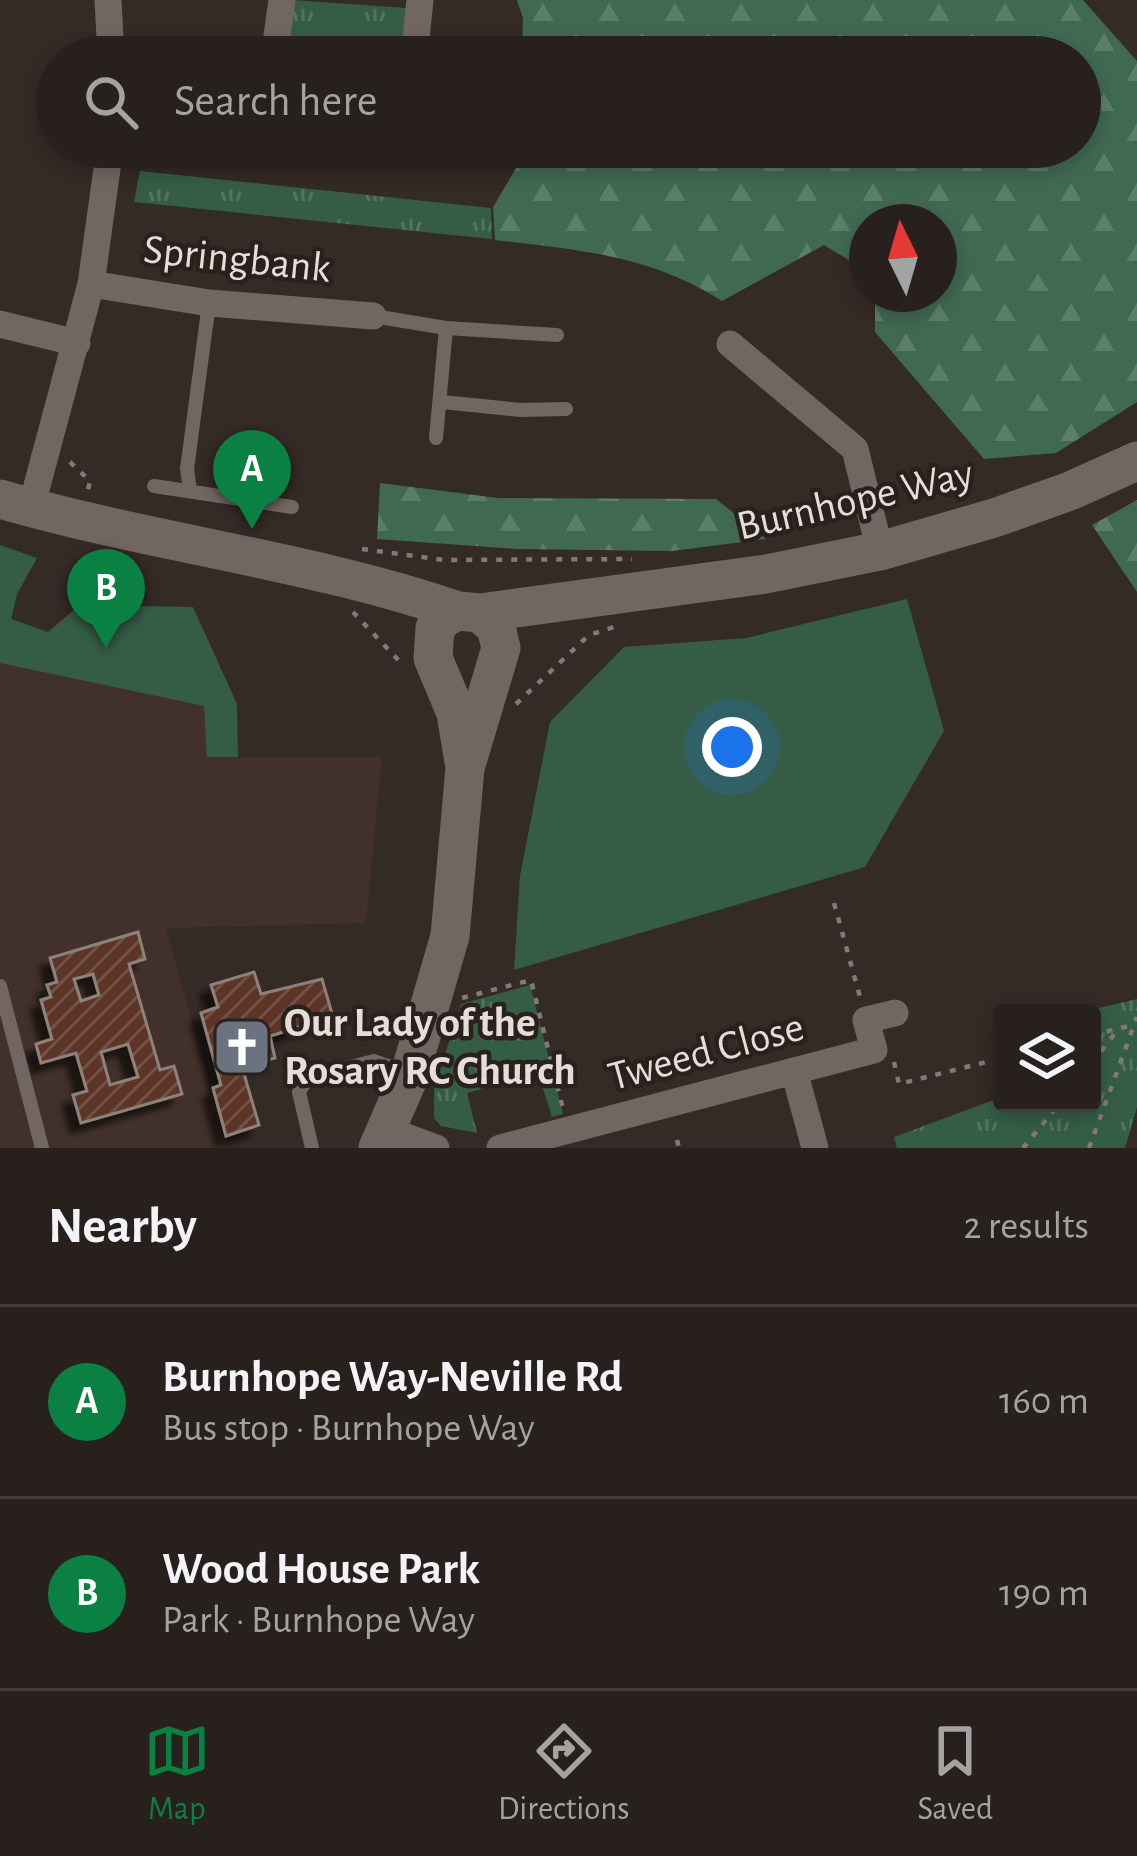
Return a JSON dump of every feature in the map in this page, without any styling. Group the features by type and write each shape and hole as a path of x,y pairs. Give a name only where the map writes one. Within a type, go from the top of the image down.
{"main road":[{"name":"Burnhope Way","path":"23,496 137,535 348,577 469,612 766,574 880,551 994,518 1137,460"},
{"name":"Burnhope Way","path":"348,577 379,595 427,664"},
{"name":"Burnhope Way","path":"495,664 584,598"},
{"path":"382,1139 410,1074 450,936 465,768 500,638 489,619 469,612 445,617 435,628 427,664 456,713 465,768"},
{"path":"427,664 461,680 473,680 495,664"}],"street":[{"path":"108,0 111,36"},
{"path":"277,36 282,0"},
{"path":"416,36 420,0"},
{"path":"23,496 77,343 91,284 107,168"},
{"name":"Springbank","path":"91,284 209,303 373,316"},
{"path":"0,324 77,343"},
{"path":"730,344 855,449 880,551"},
{"name":"Tweed Close","path":"500,1148 874,1050 866,1020 895,1013"},
{"path":"795,1074 815,1148"},
{"path":"382,1139 436,1148"}],"lane":[{"path":"190,490 187,470 209,303"},
{"path":"373,316 446,328 557,335"},
{"path":"436,438 446,328"},
{"path":"442,402 566,409"},
{"path":"154,486 292,507"},
{"path":"0,986 42,1148"},
{"path":"312,1148 299,1092 308,1078 374,1060 410,1074"}],"path":[{"path":"23,496 88,494"},
{"path":"348,577 444,560 632,560"},
{"path":"348,577 427,664"},
{"path":"834,903 866,1020"},
{"path":"456,1000 531,980 565,1119"},
{"path":"1089,1148 1137,1017"},
{"path":"1101,1033 1133,1025"},
{"path":"1101,1051 1119,1028"},
{"path":"874,1050 893,1062 899,1084 993,1060"},
{"path":"1023,1148 1053,1112"}],"shaded area":[{"path":"0,663 204,706 208,757 382,757 366,923 166,928 227,1148 0,1148"}],"green space":[{"path":"292,0 406,8 403,36 287,36"},
{"path":"517,0 1083,0 1137,61 1137,402 1056,453 984,459 875,332 875,312 957,312 957,204 849,204 849,260 824,245 722,301 640,264 495,240 493,207 516,168 1101,168 1101,36 523,36"},
{"path":"140,171 491,208 492,239 134,202"},
{"path":"380,483 498,498 716,499 766,539 672,551 517,549 377,539"},
{"path":"1137,500 1137,592 1092,525"},
{"path":"0,545 37,558 17,594 11,619 48,632 80,605 193,607 237,704 238,757 207,757 204,706 0,663"},
{"path":"907,599 944,731 865,867 514,970 520,876 550,722 624,647 746,638"},
{"path":"530,985 563,1114 552,1117 538,1073 467,1093 477,1133 441,1126 434,1118 434,1089 461,1004"},
{"path":"1137,999 1137,1107 1125,1148 897,1148 894,1137 993,1100 993,1112 1101,1112 1101,1008"}],"building":[{"path":"138,932 145,959 129,964 160,1070 174,1066 182,1094 81,1123 73,1095 87,1091 76,1053 41,1063 36,1044 52,1039 41,1000 51,997 47,985 57,982 50,958","holes":["93,974 99,995 81,1001 74,979","128,1044 138,1077 110,1085 101,1052"]},
{"name":"Our Lady of the Rosary RC Church","path":"254,972 261,994 322,979 333,1017 270,1036 275,1058 242,1067 259,1125 226,1136 213,1088 221,1085 201,1013 218,1007 211,985"}],"place":[{"name":"Burnhope Way-Neville Rd","path":"252,529"},
{"name":"Wood House Park","path":"106,648"},
{"name":"Our Lady of the Rosary RC Church","path":"242,1047"}]}
